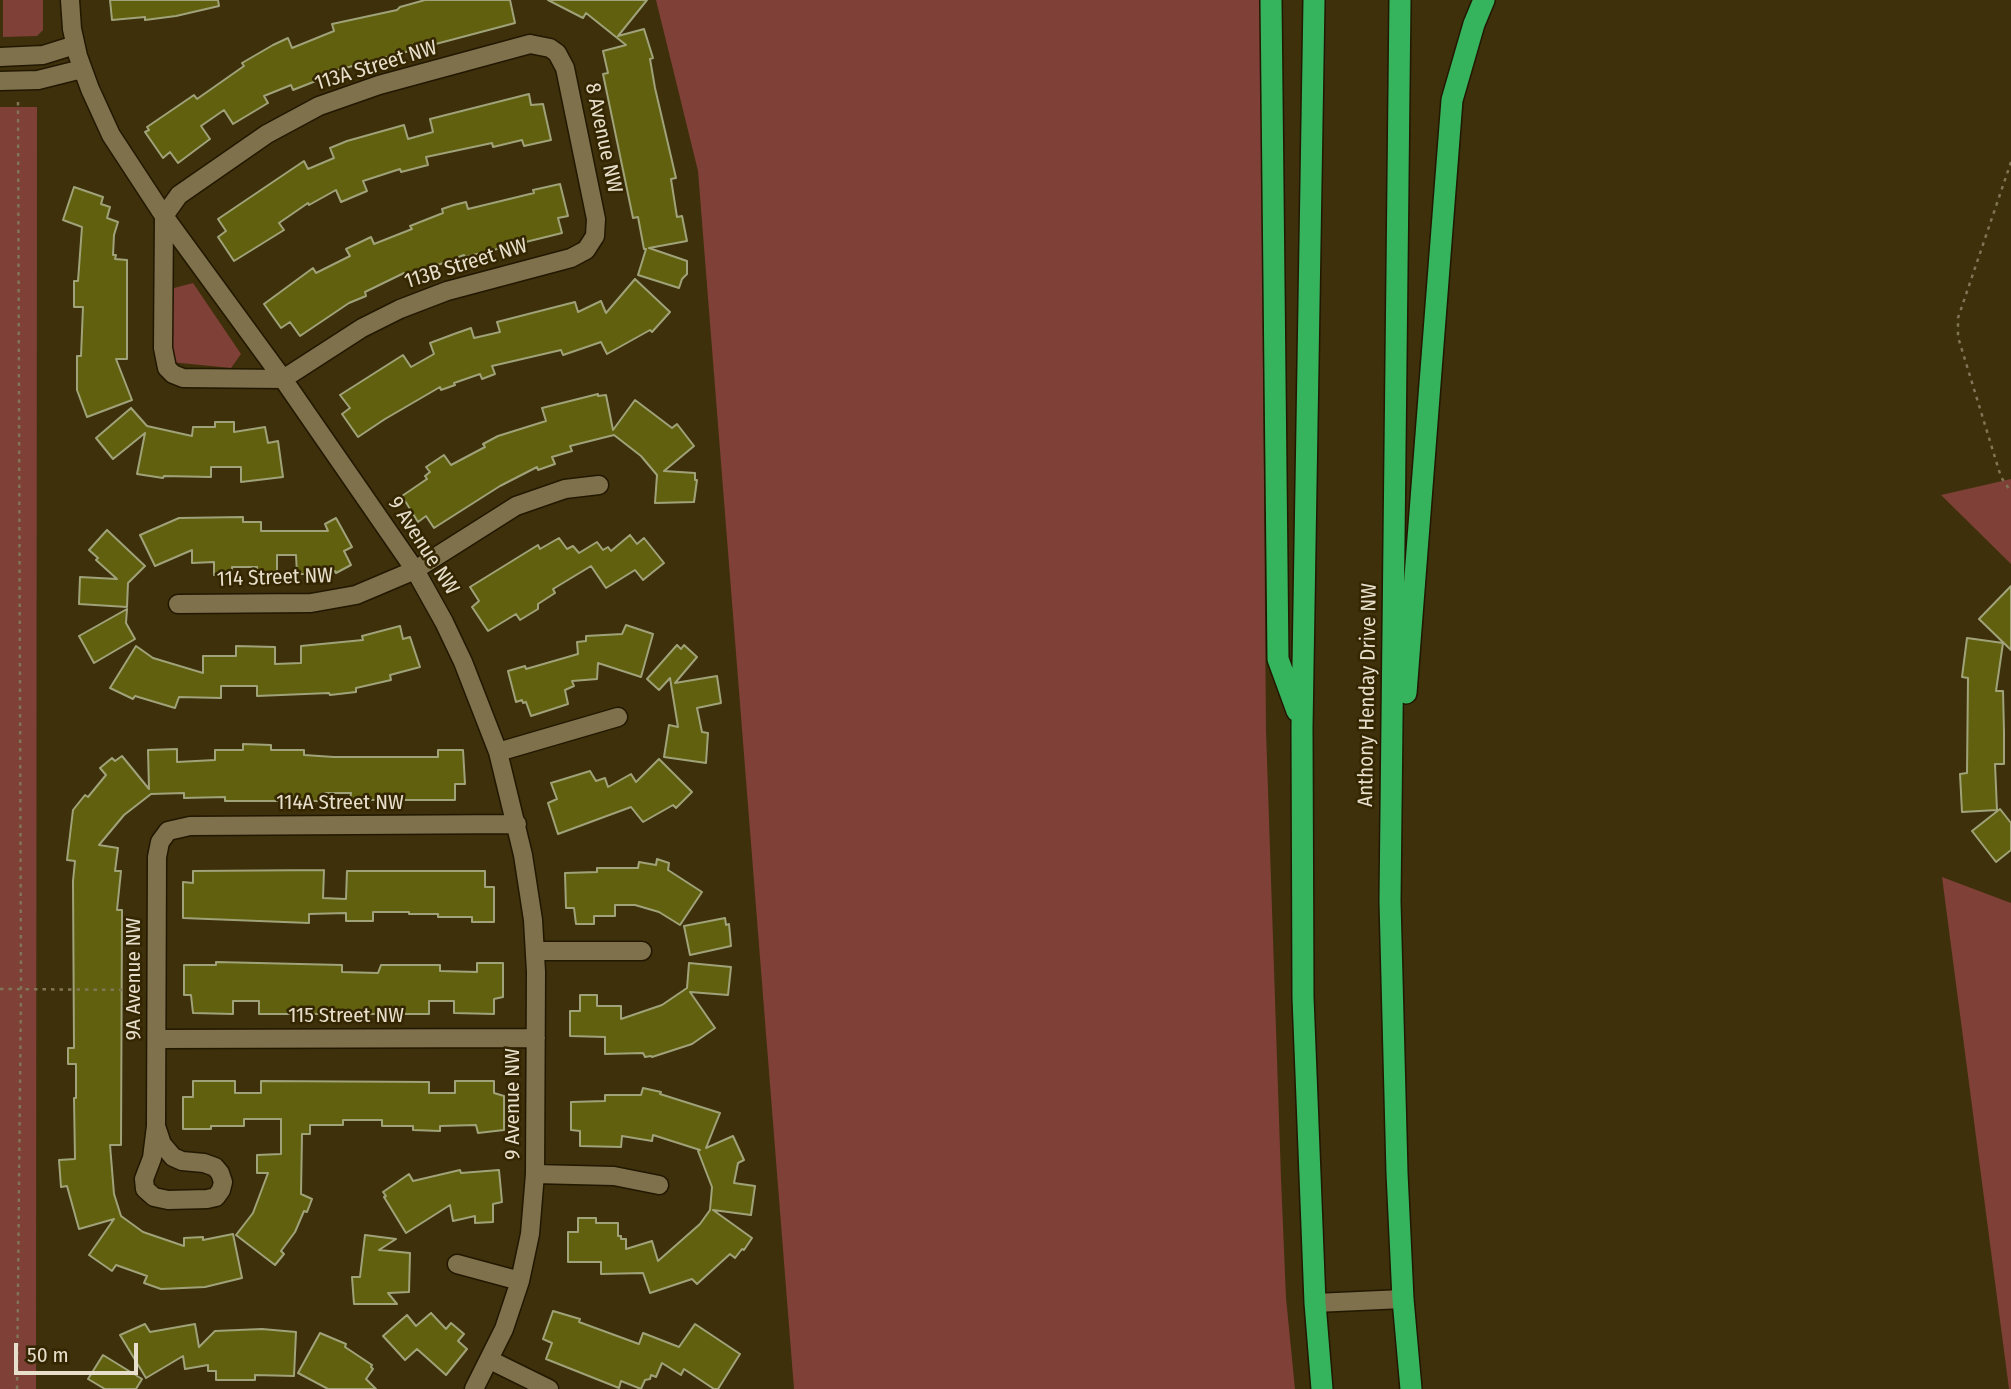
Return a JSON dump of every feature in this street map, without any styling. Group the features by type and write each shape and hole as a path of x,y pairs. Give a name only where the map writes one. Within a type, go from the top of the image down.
{"highway":[{"path":"1270,0 1278,659 1302,727"},
{"path":"1314,0 1302,727 1303,997 1315,1303 1322,1389"},
{"name":"Anthony Henday Drive NW","path":"1400,0 1390,901 1396,1160 1403,1299 1411,1389"},
{"path":"1390,901 1452,100 1474,24 1484,0"}],"street":[{"name":"9 Avenue NW","path":"70,0 75,45 82,69 111,135 164,216 415,570 464,662 498,752 528,887 535,951 535,1174 530,1234 520,1281 504,1329 474,1389"},
{"name":"113A Street NW","path":"164,216 179,195 267,134 319,106 379,85 530,44 550,48"},
{"path":"0,57 43,55 75,45"},
{"name":"8 Avenue NW","path":"550,48 557,53 565,68 596,219 597,228 593,242"},
{"path":"0,81 38,80 82,69"},
{"path":"164,216 163,348 167,368 183,378 282,379"},
{"name":"113B Street NW","path":"282,379 346,338 400,309 469,284 571,258 581,254 593,242"},
{"name":"114 Street NW","path":"178,604 323,602 365,592 415,570 516,506 565,489 599,485"},
{"path":"498,752 618,717"},
{"name":"114A Street NW","path":"165,834 173,829 190,826 516,824"},
{"name":"9A Avenue NW","path":"156,1126 162,1144 173,1157 215,1167 223,1182 216,1196 207,1199 168,1199 154,1197 145,1189 144,1179 152,1158 156,1126 157,858 160,842 165,834"},
{"path":"535,951 642,951"},
{"name":"115 Street NW","path":"157,1040 536,1038"},
{"name":"9 Avenue NW","path":"535,1174 614,1176 659,1185"},
{"path":"457,1264 520,1281"},
{"path":"1315,1303 1403,1299"},
{"path":"490,1360 549,1389"}],"path":[{"path":"17,1389 21,989 18,100"},
{"path":"2011,162 1958,318 1958,337 2001,477 2011,492"},
{"path":"0,989 157,990"}],"shaded area":[{"path":"3,0 43,0 43,30 37,36 3,37"},
{"path":"656,0 1260,0 1266,730 1286,1298 1295,1389 794,1389 698,171"},
{"path":"0,107 37,107 36,1389 0,1389"},
{"path":"193,283 241,354 231,368 170,362 174,288"},
{"path":"2011,479 2011,564 1941,495"},
{"path":"1942,877 2011,903 2011,1389 2009,1389"}],"building":[{"path":"110,0 218,0 219,6 176,16 112,20"},
{"path":"425,0 510,0 515,23 330,72 331,75 293,90 291,85 264,96 268,103 233,124 224,110 201,126 210,139 178,163 170,152 163,158 145,132 149,130 147,127 194,95 197,99 244,66 242,63 273,45 288,38 292,48 334,31 332,24 397,10"},
{"path":"548,0 647,0 618,36 644,29 653,58 650,59 655,88 676,178 671,179 677,217 682,216 687,241 649,248 687,261 687,274 679,288 638,275 646,249 638,217 633,218 603,74 608,73 603,51 626,45 586,13 583,18"},
{"path":"529,94 531,105 543,104 551,140 524,146 522,140 493,147 492,143 426,157 428,165 401,172 400,169 363,181 367,191 341,202 336,190 309,205 308,203 279,223 284,230 234,261 218,237 226,231 218,219 304,161 308,169 334,158 330,148 404,125 408,139 433,132 430,119"},
{"path":"560,184 568,216 558,218 562,233 465,257 464,255 406,277 404,273 365,292 366,296 349,303 300,336 290,322 281,328 264,304 313,268 316,273 350,256 346,249 371,237 374,244 412,229 410,226 443,213 442,209 454,205 466,202 468,209"},
{"path":"74,187 103,197 101,204 110,207 107,218 118,222 113,255 116,255 115,259 127,260 127,359 116,359 132,400 87,417 77,390 77,356 81,356 83,307 74,307 74,281 78,281 82,227 63,220"},
{"path":"635,279 670,312 652,332 650,330 607,354 601,342 563,355 561,350 492,366 495,374 482,379 480,374 441,390 440,387 358,437 342,414 350,408 340,395 403,355 411,367 434,354 430,343 471,328 474,338 500,332 497,322 575,302 578,312 601,301 606,313"},
{"path":"598,394 606,395 613,430 635,400 672,428 677,424 694,446 664,471 695,473 697,480 694,502 655,503 657,475 641,456 614,435 570,446 572,451 552,457 555,464 538,470 537,467 500,486 434,528 426,516 418,522 402,496 427,479 425,476 430,472 426,467 444,455 451,465 485,447 483,444 498,436 546,421 542,408"},
{"path":"131,408 147,426 192,436 193,427 215,427 215,422 234,422 234,432 265,427 268,443 278,441 283,477 241,482 241,467 211,467 211,477 163,478 137,474 145,433 113,459 96,438"},
{"path":"243,517 243,522 261,522 261,531 328,531 325,524 336,518 352,547 344,551 351,565 336,573 297,574 296,555 277,555 277,577 257,577 257,567 232,567 232,575 214,575 214,562 192,563 192,550 155,566 140,535 179,518"},
{"path":"107,530 145,566 128,583 127,607 79,604 80,577 117,579 89,550"},
{"path":"630,535 637,544 644,538 664,563 643,580 635,570 606,588 591,566 553,589 555,593 538,604 538,609 520,620 516,614 488,631 472,607 479,601 470,587 538,545 540,549 559,538 567,549 573,546 579,553 597,542 603,550 608,547 611,551"},
{"path":"2011,586 2011,650 1979,619"},
{"path":"127,609 126,623 135,639 94,663 79,636"},
{"path":"626,625 653,634 641,677 598,663 597,679 572,681 574,686 565,690 568,704 531,716 526,702 516,702 508,671 525,666 526,669 578,654 577,642 586,641 586,636 622,634"},
{"path":"400,626 403,639 410,637 420,667 390,675 391,680 356,688 356,692 257,696 257,686 221,686 221,698 179,697 175,708 135,696 133,699 110,688 136,646 153,658 203,673 203,656 236,656 236,646 275,647 275,664 301,663 301,646 363,640 362,636"},
{"path":"1967,638 2003,643 1996,691 2003,691 2004,764 1995,764 1997,810 1962,812 1960,774 1967,773 1968,678 1962,677"},
{"path":"677,645 681,649 684,645 697,657 675,683 717,676 721,703 697,708 702,732 708,733 706,763 664,757 669,725 678,727 670,678 659,690 647,679"},
{"path":"243,744 271,745 271,750 304,750 304,755 334,757 438,757 438,750 463,750 465,784 455,784 455,800 350,800 351,793 325,793 325,801 225,801 225,797 184,798 184,793 151,794 124,815 99,845 118,848 115,871 121,871 117,910 122,910 121,1145 110,1145 114,1194 121,1216 143,1232 184,1246 184,1238 203,1237 203,1240 233,1234 242,1278 205,1287 161,1289 144,1283 147,1276 116,1265 112,1271 89,1255 114,1219 79,1229 67,1186 61,1187 59,1160 75,1159 76,1064 68,1064 68,1048 74,1048 75,861 67,860 73,810 106,775 100,768 112,758 115,761 122,756 149,789 148,750 177,749 177,762 215,760 215,750 243,750"},
{"path":"659,759 692,792 676,808 673,805 643,822 631,807 558,834 548,803 557,799 551,783 590,771 596,781 605,778 608,787 631,774 636,782"},
{"path":"2000,809 2011,823 2011,850 1996,862 1972,831"},
{"path":"657,859 669,863 668,870 702,892 680,925 659,912 635,905 615,905 615,916 594,916 594,924 576,924 574,908 566,908 565,873 597,872 597,868 638,868 639,862 656,865"},
{"path":"324,870 323,898 346,899 347,871 485,871 485,887 494,887 494,922 472,922 472,917 438,917 438,914 409,912 373,912 373,921 346,921 346,913 309,914 309,923 183,918 183,882 193,883 193,871"},
{"path":"725,918 726,925 729,924 731,946 690,955 684,926"},
{"path":"216,962 342,965 342,972 378,973 381,965 440,965 440,971 477,972 477,963 503,963 503,997 494,999 494,1014 454,1013 454,1001 429,1001 429,1014 259,1014 259,1001 233,1001 233,1014 193,1013 191,995 184,995 184,965 216,965"},
{"path":"689,963 731,967 728,995 690,992 715,1028 692,1044 645,1057 643,1053 605,1054 605,1037 570,1036 570,1011 580,1011 580,995 597,995 597,1006 621,1006 621,1019 662,1005 687,988"},
{"path":"193,1081 235,1081 235,1093 261,1093 261,1081 429,1082 429,1093 455,1093 455,1081 494,1081 494,1093 504,1096 504,1130 478,1133 476,1125 440,1126 440,1131 413,1130 413,1126 382,1126 382,1120 343,1120 343,1125 310,1125 310,1134 302,1134 301,1194 312,1199 307,1212 304,1211 295,1232 281,1251 284,1254 275,1265 236,1235 253,1213 268,1173 257,1173 257,1155 281,1154 281,1119 244,1119 244,1126 183,1129 183,1097 193,1097"},
{"path":"643,1088 720,1113 706,1148 733,1136 744,1160 738,1163 734,1183 755,1186 751,1215 713,1210 752,1238 744,1250 735,1258 730,1254 697,1284 692,1279 650,1293 643,1273 601,1274 601,1262 568,1262 568,1232 578,1232 578,1218 596,1218 596,1223 618,1223 618,1236 626,1239 626,1249 652,1241 658,1261 700,1224 710,1210 712,1187 698,1151 700,1150 653,1135 652,1141 622,1136 621,1147 580,1146 580,1131 571,1130 571,1102 605,1101 605,1095 641,1095"},
{"path":"460,1170 461,1173 499,1170 502,1202 493,1204 493,1222 475,1223 475,1216 453,1221 450,1205 406,1233 383,1192 409,1174 413,1181"},
{"path":"365,1235 396,1239 379,1250 410,1253 409,1292 388,1293 397,1304 354,1304 352,1277 360,1277"},
{"path":"553,1311 580,1319 579,1322 639,1344 643,1333 679,1347 695,1324 740,1354 718,1389 684,1369 681,1375 662,1363 656,1377 651,1375 641,1389 621,1381 619,1388 546,1359 552,1343 543,1339"},
{"path":"431,1313 446,1329 451,1323 464,1334 458,1341 467,1349 446,1375 417,1349 405,1360 383,1336 407,1315 416,1326"},
{"path":"145,1324 150,1332 195,1324 199,1347 215,1331 262,1329 296,1332 294,1376 255,1375 255,1380 216,1380 216,1371 208,1371 208,1365 185,1369 183,1356 146,1378 120,1335"},
{"path":"320,1333 346,1344 345,1347 372,1365 373,1369 366,1379 376,1389 328,1389 298,1373"},
{"path":"103,1355 142,1379 136,1389 105,1389 88,1379"}]}
